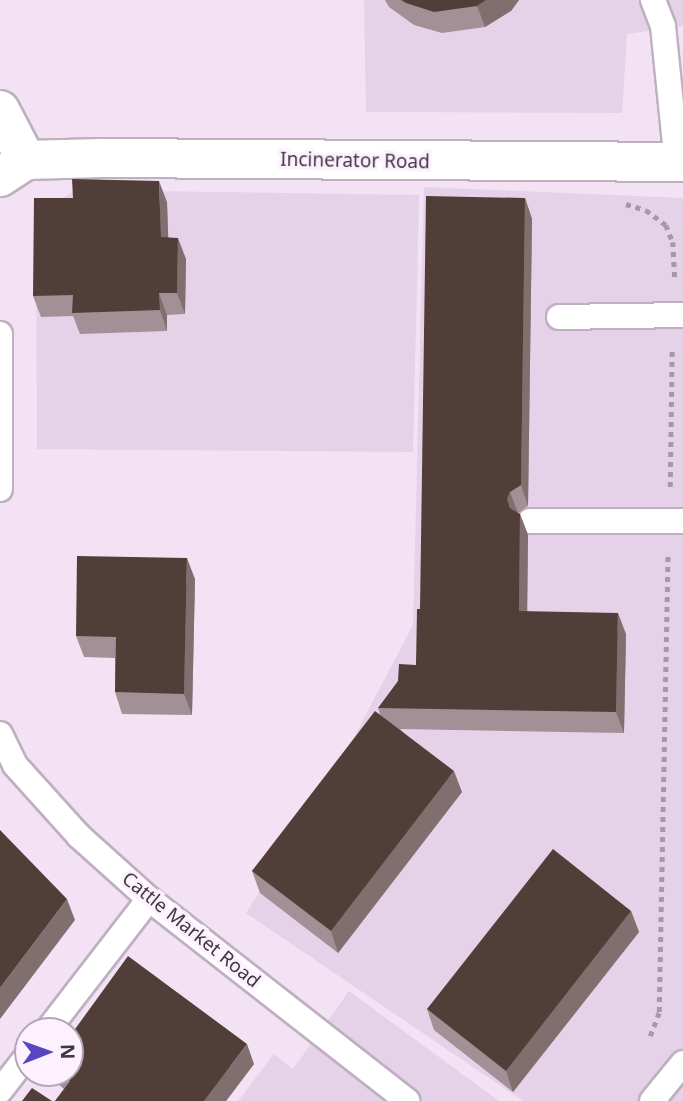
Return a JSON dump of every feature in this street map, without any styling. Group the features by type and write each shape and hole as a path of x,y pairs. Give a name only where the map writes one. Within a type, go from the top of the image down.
{"street":[{"name":"Incinerator Road","path":"0,110 8,177 680,163"}],"lane":[{"path":"653,0 663,26 680,163"},
{"path":"559,317 678,316"},
{"path":"0,334 0,489"},
{"path":"530,521 676,522"},
{"name":"Cattle Market Road","path":"0,734 15,765 79,836 149,899 408,1101"},
{"path":"58,1017 149,899"},
{"path":"652,1101 683,1063"},
{"path":"0,1091 14,1073"}],"path":[{"path":"620,203 646,210 666,225 676,265 678,316 676,522 659,1012 650,1036"}],"shaded area":[{"path":"364,0 683,0 683,26 627,34 622,113 366,112"},
{"path":"424,187 683,198 683,1101 523,1101 246,913 323,796 413,625"},
{"path":"76,190 419,195 413,452 37,449 36,214"},
{"path":"349,991 499,1101 238,1101 274,1054 293,1069"}],"building":[{"path":"401,0 486,0 477,6 434,12"},
{"path":"72,179 159,181 161,237 178,238 177,293 159,293 160,310 72,313 73,295 33,296 34,198 73,198"},
{"path":"426,196 525,198 521,485 510,492 507,499 510,508 520,514 519,611 618,613 616,712 378,708 398,681 399,664 416,665 417,609 420,609"},
{"path":"77,556 187,558 184,694 115,692 116,637 76,636"},
{"path":"375,711 454,771 331,931 252,871"},
{"path":"0,830 67,899 0,988"},
{"path":"553,849 631,911 506,1071 427,1009"},
{"path":"128,956 247,1044 204,1101 55,1101 66,1087 84,1087 84,1017"},
{"path":"32,1088 52,1101 22,1101"}]}
